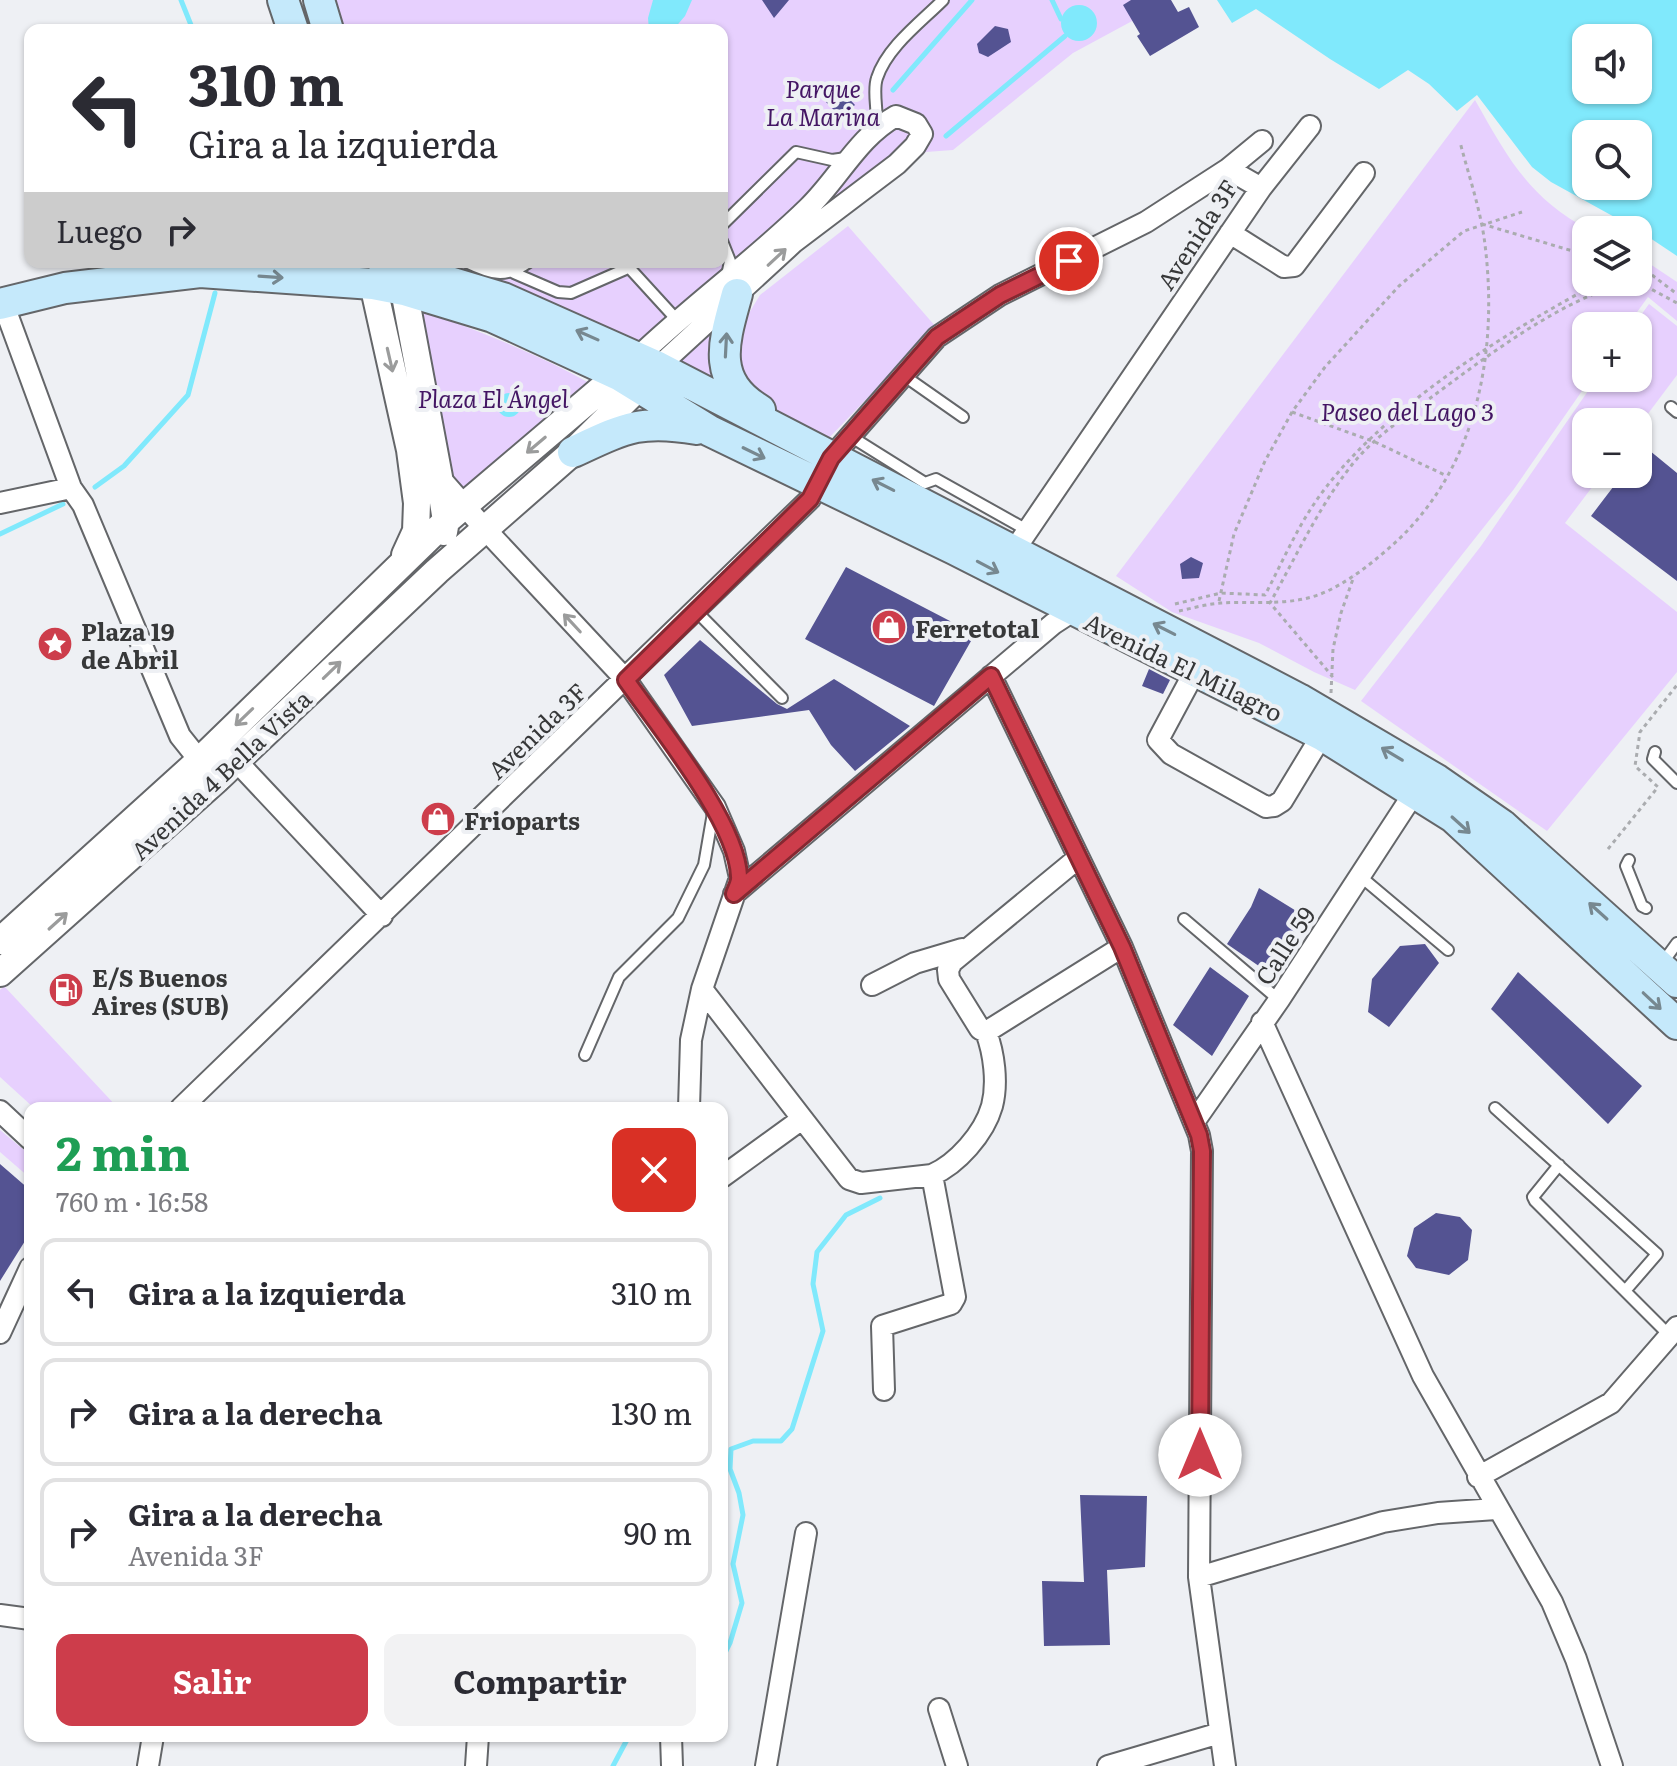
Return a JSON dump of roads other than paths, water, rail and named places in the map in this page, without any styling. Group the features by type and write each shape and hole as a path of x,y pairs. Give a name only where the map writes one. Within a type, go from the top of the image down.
{"main road":[{"path":"283,0 291,24"},
{"path":"319,0 326,24"},
{"path":"1,298 63,270 80,268"},
{"path":"1,298 200,272 388,271 503,298 638,372"},
{"path":"732,286 723,343 727,372 743,400 793,429 801,443"},
{"name":"Avenida El Milagro","path":"638,372 1020,541 1299,699 1437,780 1502,825 1671,964"},
{"name":"Avenida El Milagro","path":"638,372 710,431 833,459 954,549 1322,735 1453,817 1677,1024"},
{"path":"573,452 625,428 662,423 710,431"}],"street":[{"path":"638,372 677,320 732,286 897,164 922,134 916,124 896,116 876,130 808,208 732,286 638,372"},
{"path":"1261,188 1310,126"},
{"path":"1228,169 1262,141"},
{"name":"Avenida 3F","path":"187,1102 810,499 833,459 937,337 1000,295 1146,222 1228,169 1261,188 1020,541"},
{"path":"1230,233 1284,267 1294,266 1364,173"},
{"path":"388,271 439,477 455,513 485,529 626,680 715,807 734,851 740,878 702,989 691,1040 689,1102"},
{"name":"Avenida 4 Bella Vista","path":"388,271 417,503 416,531 400,565"},
{"path":"1,298 71,488 83,505 180,736 208,770"},
{"name":"Avenida 4 Bella Vista","path":"0,973 228,751 573,452 638,372"},
{"name":"Avenida 4 Bella Vista","path":"228,751 400,565 455,513 638,372"},
{"path":"0,503 71,488"},
{"path":"437,571 455,513"},
{"path":"734,894 1053,624 1073,611"},
{"path":"1195,671 1158,740 1171,754 1266,807 1282,801 1322,735"},
{"path":"991,676 1122,947 1194,1122 1202,1151 1199,1577 1225,1766"},
{"path":"228,751 382,916"},
{"name":"Avenida 4 Bella Vista","path":"0,941 208,770"},
{"name":"Calle 59","path":"1194,1122 1279,1000 1414,793"},
{"path":"702,989 849,1179 855,1183 932,1175 947,1168 973,1142 992,1106 994,1067 991,1044 949,979 948,970 952,962 1077,859"},
{"path":"872,985 915,963 970,947"},
{"path":"986,1032 1122,947"},
{"path":"1262,1022 1423,1376 1496,1509 1552,1602 1576,1659 1612,1766"},
{"path":"0,1111 24,1133"},
{"path":"728,1173 802,1119"},
{"path":"884,1390 882,1326 954,1301 932,1175"},
{"path":"0,1333 24,1281"},
{"path":"1478,1477 1611,1403 1674,1331"},
{"path":"1199,1577 1383,1522 1438,1513 1496,1509"},
{"path":"766,1766 806,1533"},
{"path":"0,1615 24,1618"},
{"path":"939,1709 957,1766"},
{"path":"1108,1766 1220,1733"},
{"path":"148,1766 152,1742"},
{"path":"476,1766 478,1742"},
{"path":"671,1742 672,1766"}],"lane":[{"path":"876,130 875,80 890,54 943,0"},
{"path":"728,219 796,152 832,160 852,156"},
{"path":"728,256 732,286"},
{"path":"480,268 489,272 514,273 558,292 571,293 620,268"},
{"path":"514,273 521,268"},
{"path":"629,268 677,320"},
{"path":"903,375 963,417"},
{"path":"696,611 782,698"},
{"path":"1655,752 1655,763 1677,783"},
{"path":"585,1055 619,977 678,918 704,865 715,807"},
{"path":"1629,860 1626,866 1628,873 1642,906 1646,908"},
{"path":"1360,876 1448,950"},
{"path":"1184,919 1279,1000"},
{"path":"1495,1108 1657,1254 1625,1291"},
{"path":"1559,1165 1533,1197 1535,1201 1625,1291 1674,1331"}],"water":[{"path":"653,0 692,0 678,24 648,24"},
{"path":"1217,0 1677,0 1677,256 1652,239 1652,216 1613,216 1584,200 1652,200 1652,120 1572,120 1572,194 1532,167 1477,95 1457,111 1429,84 1408,70 1379,89 1256,9 1232,23"},
{"path":"1079,5 1092,10 1097,23 1092,36 1079,41 1066,36 1061,23 1066,10"},
{"path":"509,393 517,397 521,405 517,413 509,417 501,413 497,405 501,397"}],"waterway":[{"path":"181,0 191,24"},
{"path":"893,90 972,0"},
{"path":"1052,0 1061,19"},
{"path":"946,136 1065,36"},
{"path":"95,487 124,466 188,395 215,293"},
{"path":"0,534 63,504"},
{"path":"728,1647 742,1603 733,1564 743,1515 730,1469 731,1449 753,1441 781,1441 792,1429 823,1331 813,1284 817,1252 846,1215 880,1198"},
{"path":"613,1766 626,1742"}],"place":[{"name":"Ferretotal","path":"889,627"},
{"name":"Plaza 19 de Abril","path":"55,644"},
{"name":"Frioparts","path":"438,819"},
{"name":"E/S Buenos Aires (SUB)","path":"66,990"}],"park label":[{"name":"Parque La Marina","path":"823,101"},
{"name":"Plaza El Ángel","path":"493,397"},
{"name":"Paseo del Lago 3","path":"1407,410"}]}
